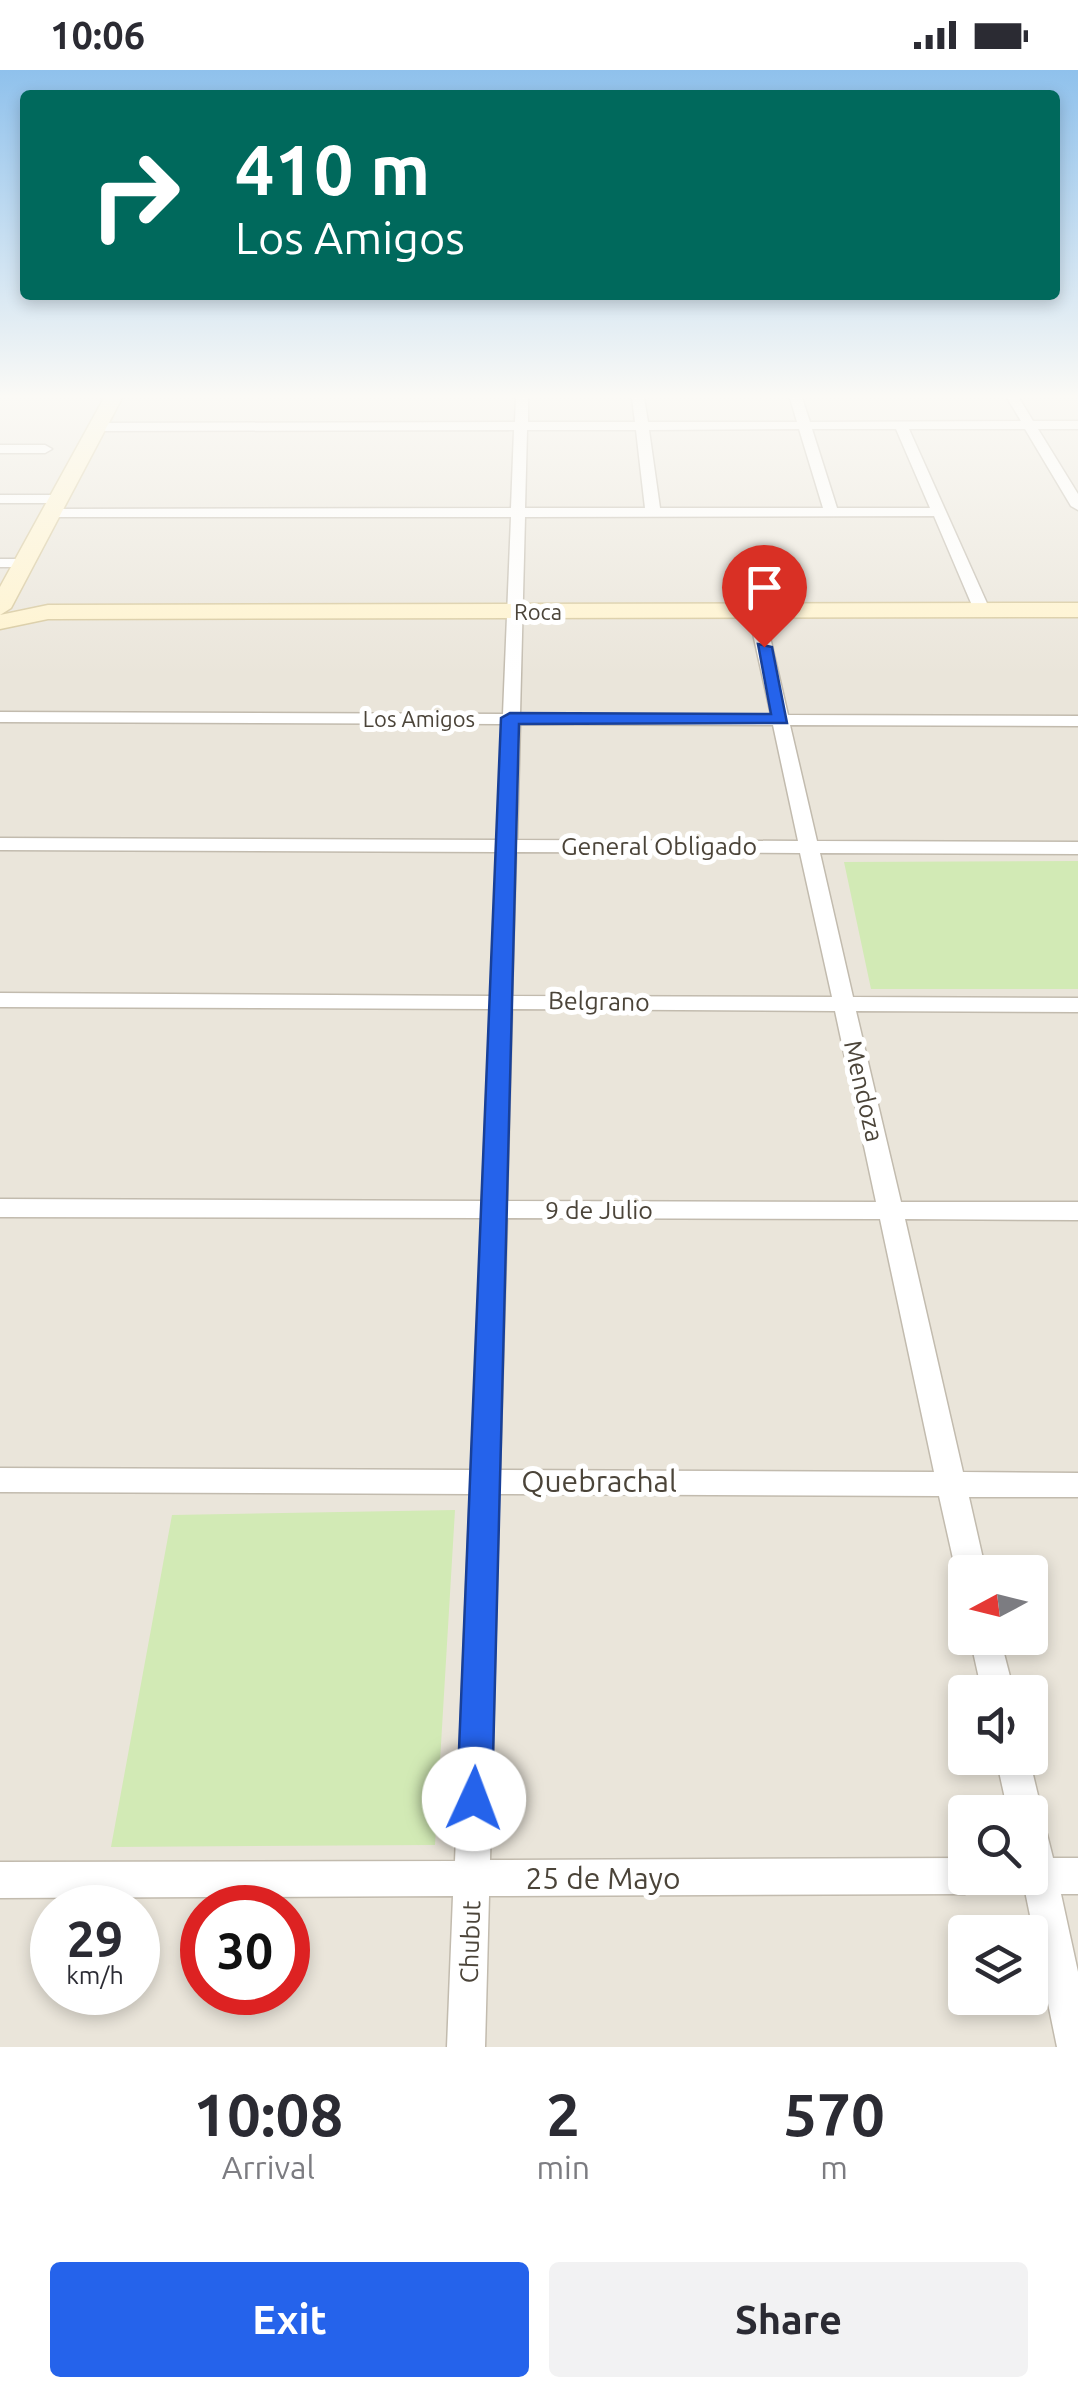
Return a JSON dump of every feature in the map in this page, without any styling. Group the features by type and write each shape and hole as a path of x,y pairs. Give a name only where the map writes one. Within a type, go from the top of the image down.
{"street":[{"path":"0,608 63,490"},
{"name":"Chubut","path":"466,2047 519,490"},
{"path":"650,490 653,512"},
{"path":"823,490 830,512"},
{"path":"929,490 982,610"},
{"path":"0,499 54,506 938,512"},
{"path":"0,564 24,564"},
{"name":"Mendoza","path":"756,610 966,1555"},
{"name":"Roca","path":"0,622 48,612 1078,610"},
{"name":"Los Amigos","path":"0,717 1078,721"},
{"name":"General Obligado","path":"0,844 1078,848"},
{"name":"Belgrano","path":"0,1000 1078,1005"},
{"name":"9 de Julio","path":"0,1208 1078,1211"},
{"name":"Quebrachal","path":"0,1480 1078,1485"},
{"name":"25 de Mayo","path":"0,1880 948,1876"},
{"path":"1048,1876 1078,1876"},
{"path":"1040,1895 1076,2047"}],"shaded area":[{"path":"0,490 1078,490 1078,2047 0,2047"}],"green space":[{"path":"1078,861 1078,989 871,989 844,862"},
{"path":"455,1510 435,1845 111,1847 172,1515"}],"route":[{"path":"474,1799 510,718 780,720 764,647"}]}
